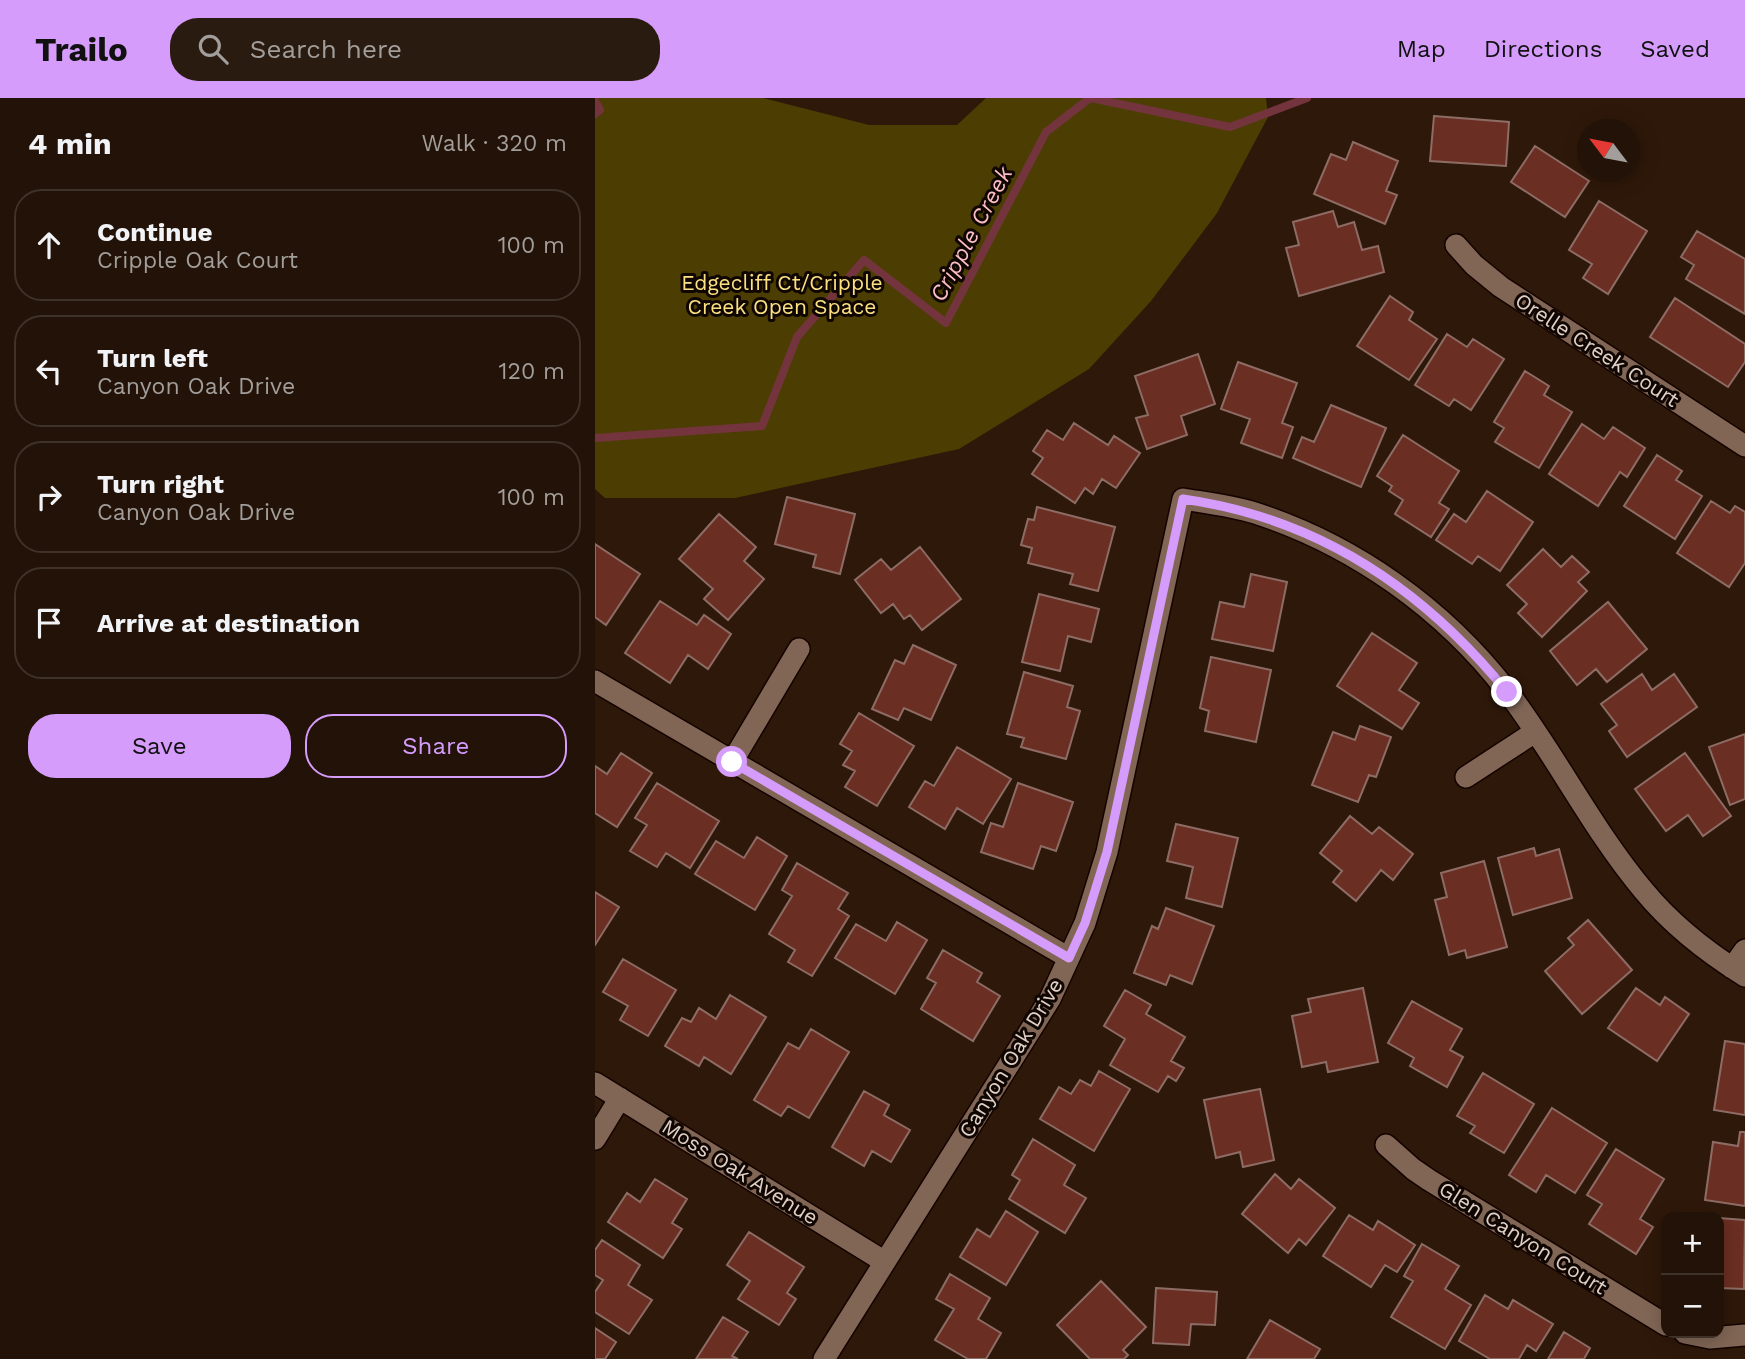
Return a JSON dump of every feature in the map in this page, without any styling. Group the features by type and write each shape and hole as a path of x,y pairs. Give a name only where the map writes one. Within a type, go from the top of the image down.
{"street":[{"name":"Orelle Creek Court","path":"1456,245 1474,265 1501,287 1745,446"},
{"name":"Canyon Oak Drive","path":"824,1359 1050,999 1085,923 1107,852 1183,499 1219,504 1292,527 1354,557 1418,600 1480,658 1507,692 1623,865 1646,894 1674,922 1739,972 1745,950"},
{"path":"732,762 799,649"},
{"path":"595,681 1069,958"},
{"path":"1466,777 1535,732"},
{"name":"Moss Oak Avenue","path":"595,1083 884,1262"},
{"path":"595,1139 620,1098"},
{"name":"Glen Canyon Court","path":"1386,1145 1429,1180 1661,1322"},
{"path":"1724,1337 1745,1335"}],"green space":[{"name":"Edgecliff Ct/Cripple Creek Open Space","path":"595,98 763,98 869,125 957,125 986,98 1266,98 1268,117 1217,213 1151,301 1089,369 959,449 735,498 605,498 595,489"}],"building":[{"path":"1434,116 1509,122 1506,166 1430,161"},
{"path":"1353,142 1398,161 1386,191 1397,195 1385,224 1314,194 1331,154 1346,160"},
{"path":"1535,146 1577,173 1577,182 1588,182 1565,217 1511,182"},
{"path":"1599,201 1647,231 1608,294 1583,278 1592,264 1569,250"},
{"path":"1333,211 1338,227 1354,222 1362,250 1378,246 1384,272 1299,296 1286,248 1299,245 1293,222"},
{"path":"1697,231 1745,259 1745,314 1686,279 1694,265 1681,257"},
{"path":"1390,296 1413,312 1409,320 1437,339 1409,380 1357,346"},
{"path":"1675,298 1745,344 1745,362 1728,387 1650,337"},
{"path":"1447,334 1467,347 1473,339 1504,359 1471,410 1454,399 1449,406 1415,385"},
{"path":"1198,354 1215,404 1181,416 1187,435 1147,449 1136,418 1148,415 1135,376"},
{"path":"1238,362 1297,383 1282,423 1293,427 1282,458 1241,443 1250,419 1221,409"},
{"path":"1525,371 1549,386 1544,395 1572,412 1539,468 1495,442 1504,428 1494,422"},
{"path":"1331,405 1386,428 1361,487 1293,458 1302,437 1314,442"},
{"path":"1074,423 1108,445 1114,436 1140,453 1116,488 1102,479 1093,494 1085,488 1075,503 1032,474 1043,458 1033,451 1047,430 1063,440"},
{"path":"1582,424 1604,439 1613,427 1645,448 1627,477 1620,472 1598,506 1549,474"},
{"path":"1403,435 1459,471 1439,503 1449,509 1431,537 1395,514 1403,500 1389,491 1392,486 1377,476"},
{"path":"1657,455 1682,471 1676,480 1702,496 1675,539 1624,506"},
{"path":"1487,491 1533,522 1500,571 1478,556 1472,564 1436,540 1454,514 1466,522"},
{"path":"787,497 855,514 840,574 813,567 816,555 775,544"},
{"path":"1711,501 1730,513 1735,506 1745,512 1745,563 1729,587 1677,553"},
{"path":"1037,507 1115,527 1098,591 1070,584 1073,574 1028,563 1032,548 1021,545 1028,519 1034,520"},
{"path":"719,514 756,547 744,561 764,579 728,620 704,599 713,589 679,559"},
{"path":"595,544 640,574 606,625 595,617"},
{"path":"920,547 961,599 922,630 910,615 904,619 893,604 881,613 855,580 881,559 891,570"},
{"path":"1543,549 1561,567 1572,556 1589,572 1578,582 1587,591 1542,637 1518,613 1527,604 1507,585"},
{"path":"1251,574 1287,582 1273,651 1212,639 1220,602 1244,607"},
{"path":"1039,594 1099,609 1091,642 1068,636 1060,671 1022,662"},
{"path":"660,601 697,625 704,615 731,634 708,669 688,655 670,683 625,653"},
{"path":"1608,602 1647,649 1607,682 1596,669 1577,685 1550,651"},
{"path":"1372,633 1417,663 1399,690 1419,703 1402,729 1337,686"},
{"path":"913,645 956,665 931,720 904,708 898,720 872,709 895,660 904,664"},
{"path":"1211,657 1271,670 1256,742 1205,731 1209,711 1200,708"},
{"path":"1024,672 1073,686 1067,707 1080,711 1066,759 1021,747 1024,738 1007,734"},
{"path":"1642,674 1652,690 1674,674 1697,707 1627,757 1609,731 1617,725 1601,704"},
{"path":"859,713 914,746 877,806 845,787 855,771 843,765 852,751 840,744"},
{"path":"1360,726 1391,737 1376,777 1369,775 1358,802 1312,785 1333,732 1355,740"},
{"path":"1745,734 1745,799 1730,805 1709,747"},
{"path":"957,747 1011,779 983,824 957,808 945,829 909,807 925,781 934,786"},
{"path":"621,753 652,773 617,827 595,813 595,766 607,774"},
{"path":"1685,753 1731,816 1703,836 1688,815 1666,831 1635,789"},
{"path":"657,783 719,821 690,868 666,853 657,867 630,851 647,825 635,818"},
{"path":"1018,783 1073,802 1056,851 1041,846 1033,869 981,852 991,823 1003,827"},
{"path":"1350,816 1372,834 1379,827 1413,854 1393,880 1381,870 1356,901 1333,882 1342,871 1320,853"},
{"path":"1176,824 1238,838 1222,907 1186,898 1193,867 1167,861"},
{"path":"757,837 787,856 755,910 695,874 716,841 744,858"},
{"path":"1534,848 1536,856 1559,849 1572,898 1513,915 1498,858"},
{"path":"1484,861 1507,947 1467,958 1465,950 1449,955 1435,900 1447,897 1441,873"},
{"path":"797,863 848,893 838,909 849,916 812,976 788,962 795,950 769,934 792,896 782,890"},
{"path":"595,892 619,907 595,945"},
{"path":"1166,908 1214,926 1192,984 1170,975 1166,985 1134,973 1152,926 1158,929"},
{"path":"1588,920 1632,970 1582,1014 1545,971 1574,945 1568,938"},
{"path":"897,922 927,940 895,994 835,958 856,924 886,941"},
{"path":"943,950 982,973 977,982 1000,996 973,1041 921,1009 936,983 927,978"},
{"path":"623,959 676,990 648,1036 620,1020 628,1006 603,992"},
{"path":"1363,988 1378,1062 1328,1072 1326,1062 1302,1067 1292,1016 1311,1012 1308,999"},
{"path":"1636,988 1660,1005 1665,997 1689,1014 1657,1061 1608,1028"},
{"path":"1125,990 1151,1005 1146,1014 1185,1037 1171,1061 1184,1068 1176,1081 1168,1076 1158,1092 1110,1065 1125,1039 1104,1026"},
{"path":"730,995 766,1017 731,1074 704,1057 699,1066 665,1046 682,1018 691,1022 699,1008 716,1019"},
{"path":"1412,1001 1462,1029 1450,1050 1463,1057 1447,1087 1410,1066 1414,1058 1388,1043"},
{"path":"811,1029 849,1052 809,1118 788,1106 781,1116 754,1100 788,1043 799,1049"},
{"path":"1725,1041 1745,1044 1745,1115 1714,1110"},
{"path":"1099,1071 1130,1089 1094,1151 1040,1119 1059,1087 1071,1094 1080,1080 1091,1086"},
{"path":"1483,1073 1534,1104 1504,1153 1470,1133 1475,1126 1457,1116"},
{"path":"1260,1089 1274,1160 1243,1167 1240,1152 1216,1158 1204,1100"},
{"path":"864,1091 889,1105 884,1115 910,1130 891,1162 872,1151 864,1166 832,1147"},
{"path":"1552,1108 1607,1143 1575,1193 1546,1175 1536,1192 1509,1175"},
{"path":"1740,1132 1745,1132 1745,1206 1705,1200 1713,1142 1738,1146"},
{"path":"1033,1139 1075,1165 1064,1185 1086,1198 1065,1233 1009,1199 1020,1180 1012,1175"},
{"path":"1616,1149 1664,1179 1640,1219 1653,1227 1636,1254 1589,1224 1602,1204 1587,1195"},
{"path":"1275,1174 1291,1189 1299,1179 1335,1208 1306,1245 1299,1239 1288,1253 1242,1214"},
{"path":"655,1179 687,1199 672,1223 682,1229 663,1258 608,1222 627,1193 640,1202"},
{"path":"1006,1211 1038,1232 1006,1285 960,1257 977,1229 990,1237"},
{"path":"1349,1215 1373,1230 1378,1221 1415,1245 1397,1272 1385,1265 1371,1287 1323,1256"},
{"path":"1724,1218 1745,1220 1744,1289 1724,1288"},
{"path":"749,1232 804,1267 787,1293 796,1299 779,1325 738,1299 750,1281 727,1265"},
{"path":"602,1240 640,1265 628,1285 652,1300 629,1334 595,1312 595,1292 603,1280 595,1275 595,1250"},
{"path":"1422,1244 1459,1266 1445,1289 1471,1305 1445,1349 1391,1317 1413,1281 1404,1276"},
{"path":"950,1274 990,1298 978,1319 1001,1333 986,1359 968,1359 935,1340 954,1309 936,1299"},
{"path":"1101,1281 1146,1327 1123,1350 1128,1355 1124,1359 1090,1359 1057,1325"},
{"path":"1156,1288 1217,1292 1215,1325 1191,1324 1189,1345 1153,1343"},
{"path":"1485,1295 1508,1309 1513,1300 1553,1324 1536,1351 1527,1345 1519,1359 1490,1359 1459,1341"},
{"path":"723,1317 748,1332 732,1356 738,1359 696,1359"},
{"path":"1270,1320 1320,1349 1314,1359 1247,1359"},
{"path":"595,1328 616,1342 605,1359 595,1359"},
{"path":"1564,1332 1590,1348 1584,1359 1548,1359"}],"waterway":[{"name":"Cripple Creek","path":"595,438 762,426 797,337 864,260 946,323 1046,132 1090,98"},
{"name":"Cripple Creek","path":"1091,98 1230,127 1307,98"},
{"name":"Cripple Creek","path":"595,101 600,110 595,114"}],"route":[{"path":"732,762 1069,958 1085,923 1107,852 1183,499 1254,513 1292,527 1354,557 1418,600 1451,629 1480,658 1507,692"}]}
